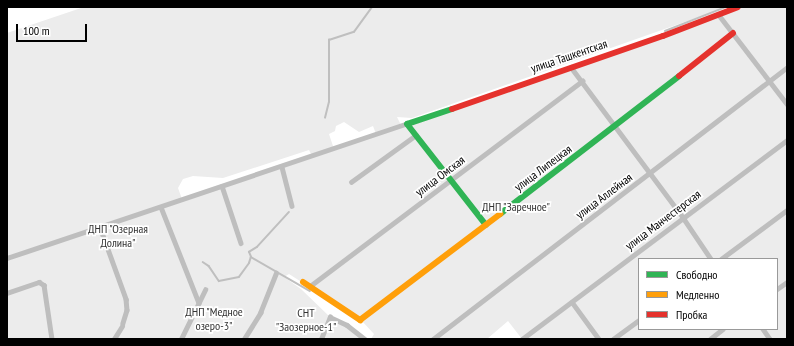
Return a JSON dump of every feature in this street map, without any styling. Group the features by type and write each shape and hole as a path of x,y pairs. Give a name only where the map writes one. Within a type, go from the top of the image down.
{"street":[{"name":"улица Ташкентская","path":"405,124 571,67 738,7"},
{"path":"719,14 787,104"},
{"name":"улица Липецкая","path":"303,282 360,320 616,127 733,33"},
{"path":"571,67 650,173 710,258"},
{"name":"улица Аллейная","path":"433,339 787,67"},
{"name":"улица Омская","path":"310,286 582,81"},
{"path":"7,258 282,167 405,124 452,179 486,225"},
{"path":"351,182 416,136"},
{"name":"улица Манчестерская","path":"522,339 787,140"},
{"path":"282,167 292,206"},
{"path":"222,186 241,243"},
{"path":"161,207 199,303"},
{"path":"722,258 787,210"},
{"path":"100,227 126,299 127,310 122,325 114,339"},
{"path":"244,339 260,313 276,273"},
{"path":"7,293 39,282 44,285 52,339"},
{"path":"778,288 787,282"},
{"path":"180,339 205,290"},
{"path":"572,302 599,339"},
{"path":"321,339 330,317 347,325 365,339"},
{"path":"613,339 638,321"},
{"path":"710,339 722,330"},
{"path":"764,330 770,339"}],"green space":[{"path":"84,7 727,7 412,118 397,117 401,125 738,7 787,7 787,339 522,339 508,321 487,339 371,339 374,334 361,320 289,274 284,277 301,289 330,317 347,325 365,339 7,339 7,33","holes":["344,122 359,132 373,126 376,134 334,149 329,134 335,131 336,126","309,150 312,156 182,199 178,188 183,179 193,176 223,178"]}],"waterway":[{"path":"325,118 329,102 329,40 354,32 372,7"},
{"path":"665,31 726,7"},
{"path":"203,262 209,266 219,281 239,277 249,263 251,257 249,252 257,247 289,212"},
{"path":"251,257 310,291"}],"traffic: fast":[{"path":"500,214 679,76"},
{"path":"452,109 407,124 486,225"}],"traffic: slow":[{"path":"303,282 360,320 500,214"}],"traffic: jam":[{"path":"452,109 663,36 738,7"},
{"path":"679,76 733,33"}],"park label":[{"name":"ДНП \"Заречное\"","path":"516,207"},
{"name":"ДНП \"Озерная Долина\"","path":"118,236"},
{"name":"ДНП \"Медное озеро-3\"","path":"214,319"},
{"name":"СНТ \"Заозерное-1\"","path":"306,320"}]}
